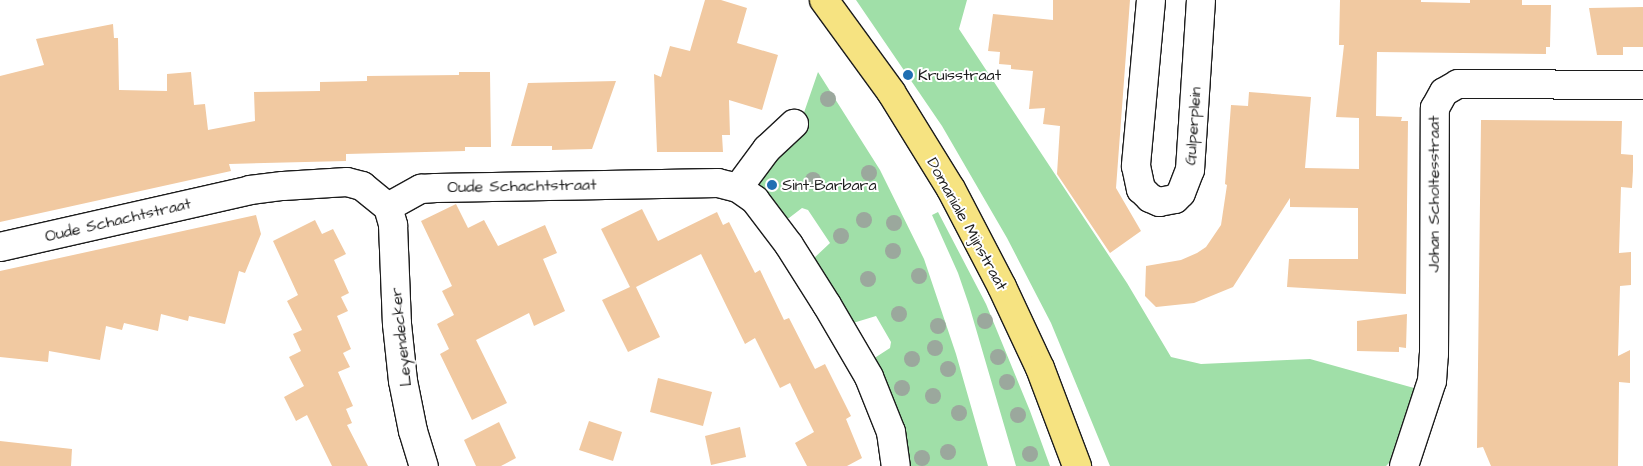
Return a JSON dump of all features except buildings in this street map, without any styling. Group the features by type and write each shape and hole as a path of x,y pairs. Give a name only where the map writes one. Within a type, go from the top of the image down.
{"main road":[{"name":"Domaniale Mijnstraat","path":"824,0 891,92 950,189 1002,287 1040,368 1077,466"}],"street":[{"name":"Gulperplein","path":"1151,0 1136,166 1141,189 1150,198 1159,202 1175,199 1181,193 1190,170 1201,0"},
{"name":"Johan Scholtesstraat","path":"1404,466 1432,381 1434,354 1435,108 1444,92 1458,84 1643,85"},
{"path":"794,124 767,149 738,188 754,200 789,245 869,377 891,432 896,466"},
{"name":"Oude Schachtstraat","path":"0,247 250,190 283,186 346,182 362,186 388,207 407,194 421,189 436,188 718,184 738,188"},
{"name":"Leyendecker","path":"388,207 393,225 396,324 403,381 413,431 424,466"}],"green space":[{"path":"856,0 967,0 959,29 1127,283 1171,357 1201,364 1310,359 1414,388 1389,463 1386,466 1110,466 1051,323 1007,238 942,126"},
{"path":"818,72 880,170 924,259 956,354 988,466 907,466 873,359 890,348 891,342 876,316 853,323 813,259 830,243 808,210 802,208 789,218 784,218 756,187 799,127"},
{"path":"938,212 986,304 1030,411 1050,466 1016,466 969,305 958,273 932,215"}],"place":[{"name":"Kruisstraat","path":"908,75"},
{"name":"Sint-Barbara","path":"772,185"}]}
